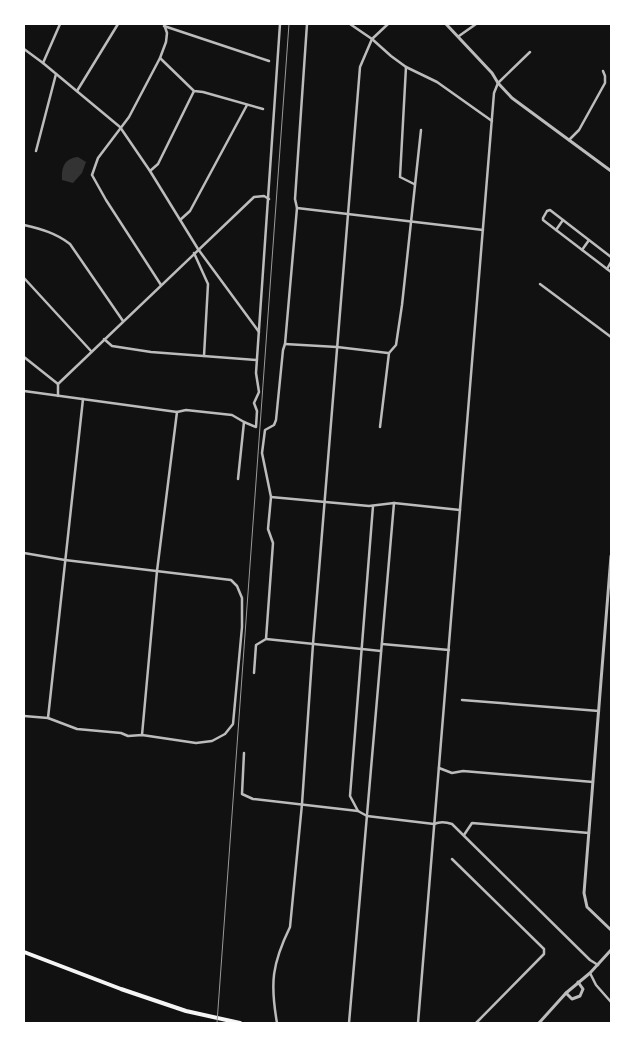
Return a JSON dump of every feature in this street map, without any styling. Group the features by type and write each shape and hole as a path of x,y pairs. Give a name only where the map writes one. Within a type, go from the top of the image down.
{"main road":[{"path":"24,952 146,998 186,1011 240,1023"}],"street":[{"path":"43,63 60,24"},
{"path":"77,91 118,24"},
{"path":"24,391 177,412 186,410 232,415 256,427 257,411 254,403 258,392 256,373 280,24"},
{"path":"266,639 273,542 268,529 271,497 262,453 265,430 274,425 276,420 285,344 297,208 294,199 307,24"},
{"path":"350,24 372,39 391,56 437,82 492,121"},
{"path":"277,1023 272,994 273,977 281,946 290,927 302,804 324,503 360,67 372,39 388,24"},
{"path":"446,24 492,72 498,83 512,98 611,171"},
{"path":"458,36 476,24"},
{"path":"161,285 92,175 98,158 128,117 160,58 166,42 167,33 164,25"},
{"path":"164,25 269,61"},
{"path":"24,49 120,127 198,249 260,334"},
{"path":"418,1023 494,93 498,83 530,52"},
{"path":"160,58 194,91 263,109"},
{"path":"406,66 400,177 415,184"},
{"path":"569,140 579,130 605,83 603,71"},
{"path":"36,151 56,74"},
{"path":"150,172 158,164 194,91"},
{"path":"180,220 190,210 247,105"},
{"path":"380,427 389,353 396,346 402,305 421,130"},
{"path":"58,396 58,384 198,249 254,197 264,196 269,199"},
{"path":"297,208 410,221 418,224 483,230"},
{"path":"611,257 550,210 547,211 543,220 611,272"},
{"path":"556,230 563,220"},
{"path":"24,225 44,229 70,244 123,321"},
{"path":"582,250 589,240"},
{"path":"194,253 208,284 204,356"},
{"path":"607,269 611,262"},
{"path":"24,278 91,351"},
{"path":"540,284 611,337"},
{"path":"104,339 112,346 151,352 258,360"},
{"path":"285,344 389,353"},
{"path":"24,356 58,384"},
{"path":"48,718 83,399"},
{"path":"142,735 157,571 177,412"},
{"path":"238,479 244,422"},
{"path":"271,497 373,506 394,503 460,510"},
{"path":"349,1023 394,503"},
{"path":"358,811 350,796 373,506"},
{"path":"24,553 65,560 230,580 237,586 242,598 242,626 233,724 225,734 212,741 196,743 142,735 128,736 121,732 77,729 48,718 24,716"},
{"path":"611,556 584,893 587,908 611,930"},
{"path":"254,673 256,645 266,639 381,651"},
{"path":"382,644 448,650"},
{"path":"462,700 599,711"},
{"path":"244,753 242,794 253,799 358,811 367,816 434,824 439,822 452,824 590,960 598,965"},
{"path":"439,768 452,773 463,772 593,782"},
{"path":"464,836 472,823 589,833"},
{"path":"452,859 544,949 544,954 476,1023"},
{"path":"539,1023 566,993 590,973 611,950"},
{"path":"590,973 596,985 611,1002"},
{"path":"566,993 572,999 580,996 583,989 578,982"}],"shaded area":[{"path":"78,157 86,162 82,173 73,183 62,180 62,171 67,161"}],"railway":[{"path":"217,1023 289,24"}]}
